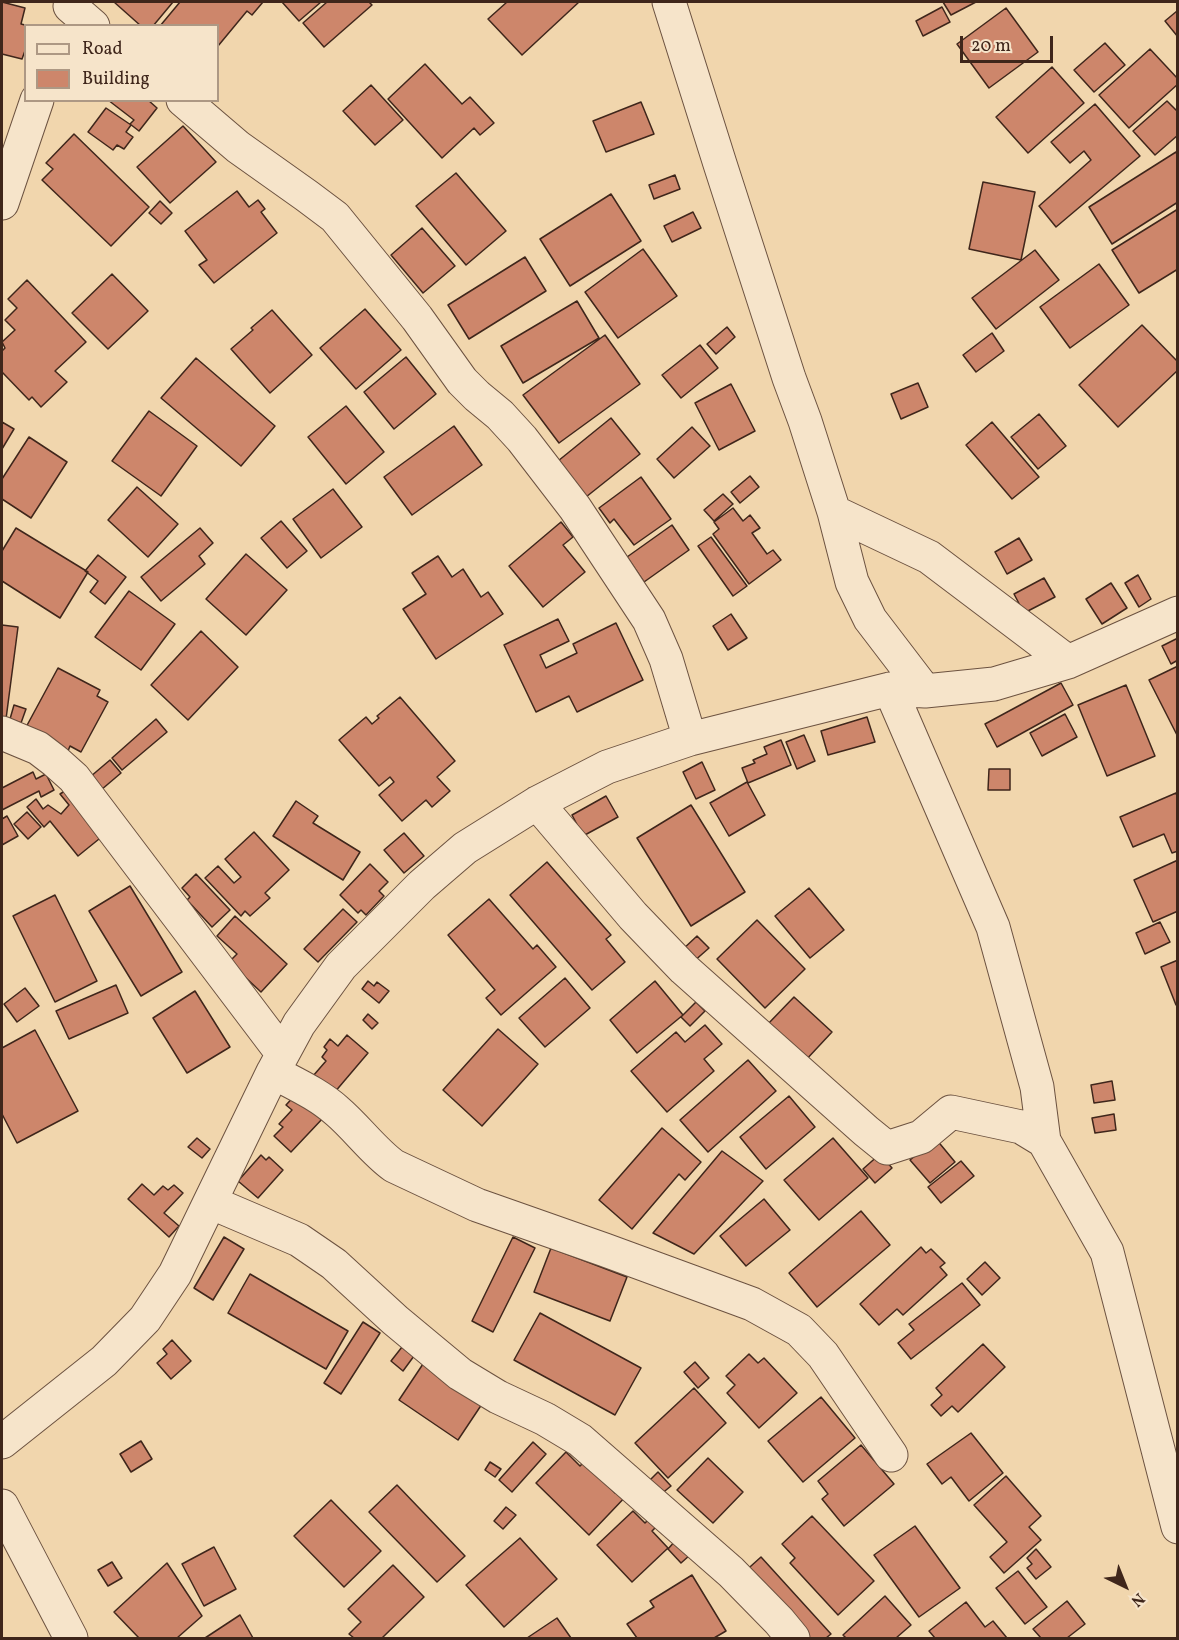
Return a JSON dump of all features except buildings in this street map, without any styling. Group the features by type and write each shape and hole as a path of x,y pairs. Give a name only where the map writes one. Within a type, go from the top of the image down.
{"street":[{"path":"669,2 723,176 834,512 852,582 870,619 925,691"},
{"path":"2,203 36,102"},
{"path":"185,102 238,147 335,217 417,318 462,381 500,415 522,439 575,508 649,620 666,659 690,739"},
{"path":"834,512 929,557 1068,662"},
{"path":"2,1442 104,1361 145,1318 175,1275 278,1062 299,1024 341,966 422,885 465,848 537,804 607,767 690,739 890,689 925,691 994,684 1068,662 1178,613"},
{"path":"890,689 993,927 1037,1087 1044,1141 1107,1252 1178,1527"},
{"path":"2,733 38,748 74,778 278,1062 353,1126 384,1159 477,1206 752,1304 799,1330 823,1355 891,1455"},
{"path":"537,804 633,916 684,969 887,1148 921,1137 951,1112 1021,1127 1044,1141"},
{"path":"210,1202 298,1240 334,1264 395,1320 460,1374 498,1397 544,1419 580,1440 731,1572 793,1638"},
{"path":"2,1506 71,1638"}]}
